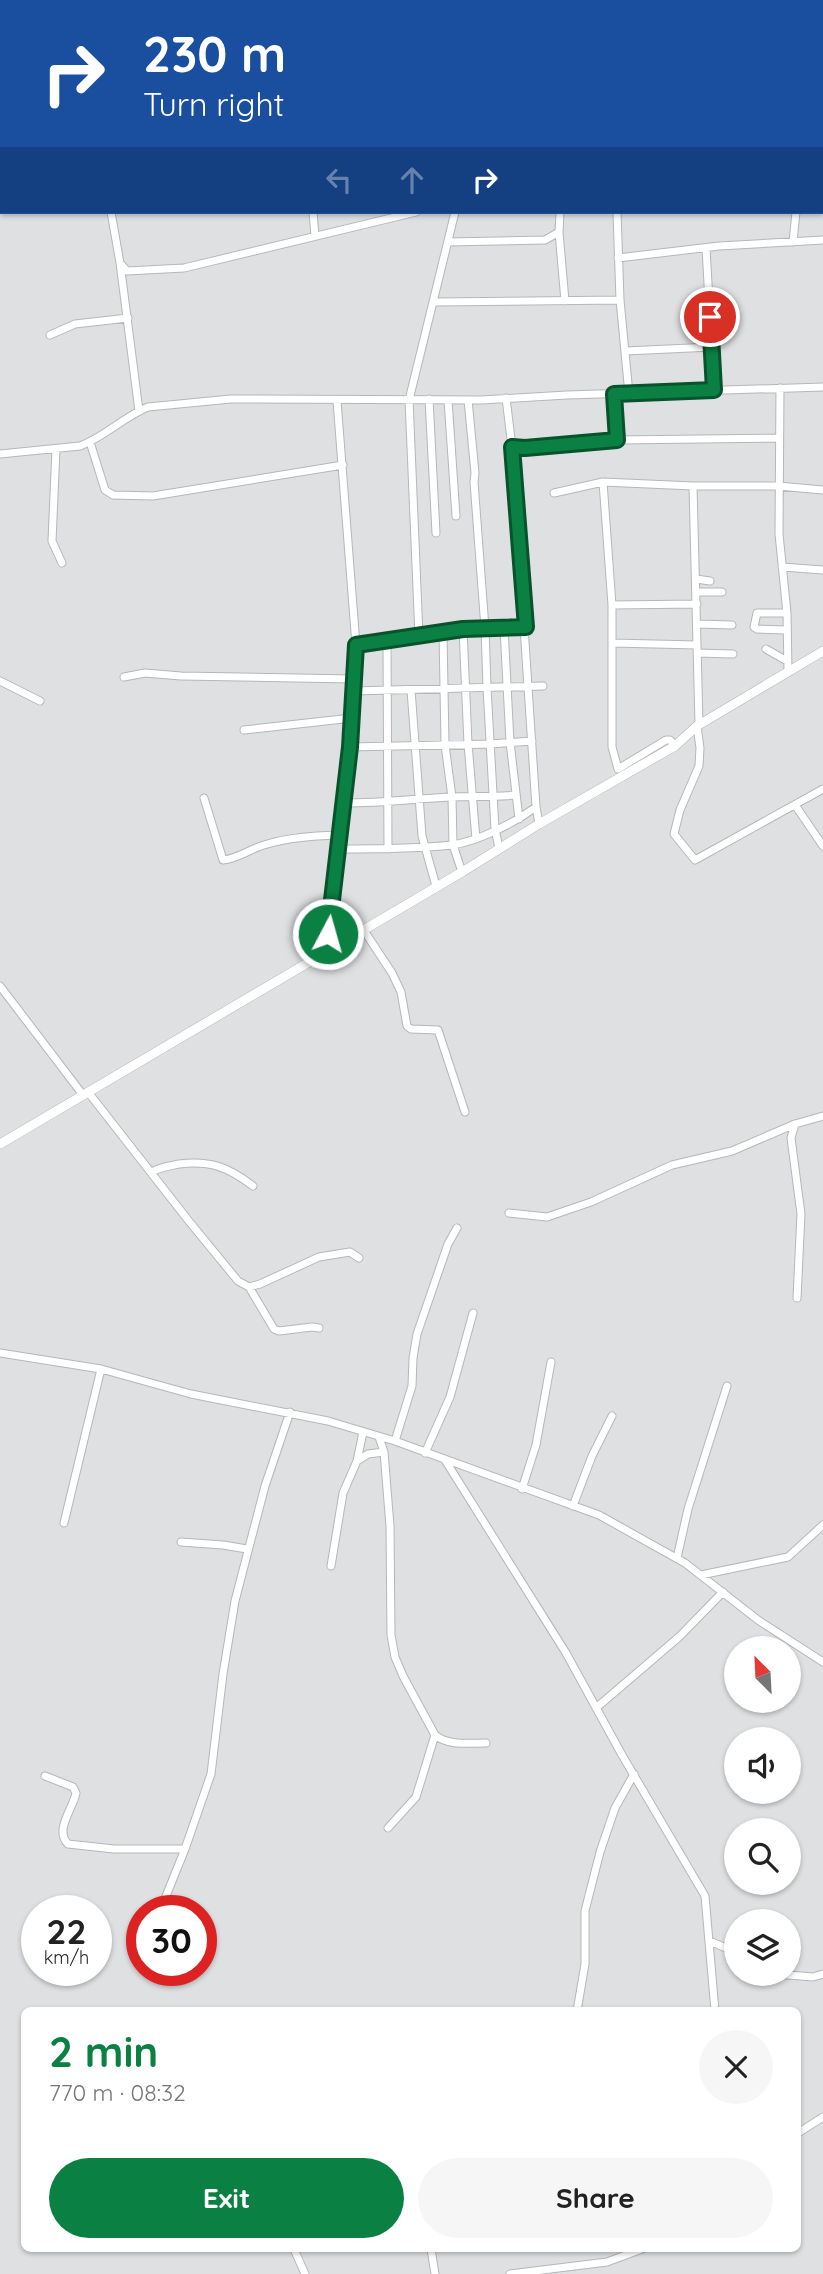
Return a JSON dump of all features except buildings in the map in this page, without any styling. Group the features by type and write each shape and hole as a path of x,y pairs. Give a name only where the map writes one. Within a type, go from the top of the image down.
{"street":[{"path":"111,214 139,411"},
{"path":"313,214 315,236"},
{"path":"120,263 127,271 184,268 408,214"},
{"path":"419,636 409,400 455,214"},
{"path":"560,214 565,301"},
{"path":"617,214 620,299 629,394"},
{"path":"793,242 796,214"},
{"path":"448,242 545,240 559,232"},
{"path":"618,258 706,248 823,240"},
{"path":"706,248 714,390"},
{"path":"435,302 620,299"},
{"path":"50,335 75,324 128,318"},
{"path":"625,351 712,347"},
{"path":"0,454 71,448 90,442 139,411 159,405 231,399 468,400 823,387"},
{"path":"780,388 778,486 787,613 788,672"},
{"path":"614,394 617,440"},
{"path":"506,398 526,627 539,824"},
{"path":"429,399 436,533"},
{"path":"448,400 456,516"},
{"path":"468,400 485,628 495,829 499,848"},
{"path":"328,934 350,747 356,645 337,401"},
{"path":"512,447 617,440 778,438"},
{"path":"90,442 104,490 113,495 153,496 343,465"},
{"path":"57,449 52,541 62,563"},
{"path":"554,493 603,482 778,486 823,490"},
{"path":"603,482 612,605 612,747 618,769 666,740 670,740 675,746"},
{"path":"693,486 700,748 699,766 680,810 674,834 695,860 823,789"},
{"path":"782,568 823,570"},
{"path":"696,579 710,581"},
{"path":"696,592 722,592"},
{"path":"612,605 697,604"},
{"path":"786,630 754,627 757,613 787,613"},
{"path":"698,624 732,625"},
{"path":"356,645 463,629 526,627"},
{"path":"504,628 510,742 519,819"},
{"path":"463,629 468,744 476,839"},
{"path":"443,632 446,745 452,797 453,845 462,872"},
{"path":"387,641 388,849"},
{"path":"612,643 733,654"},
{"path":"766,649 787,661"},
{"path":"0,1144 675,746 698,725 823,651"},
{"path":"124,677 145,673 354,679"},
{"path":"0,681 40,701"},
{"path":"354,691 543,686"},
{"path":"411,691 424,846 436,886"},
{"path":"244,730 352,718"},
{"path":"350,747 386,748 532,741"},
{"path":"344,803 515,795"},
{"path":"204,798 223,860 265,845 317,835 340,835"},
{"path":"795,805 823,846"},
{"path":"338,849 453,845 476,839 519,819 536,807"},
{"path":"363,929 392,973 401,992 407,1026 411,1029 438,1030 465,1112"},
{"path":"0,986 238,1281 249,1287 274,1329 279,1331 312,1326 319,1328"},
{"path":"509,1213 547,1217 591,1202 672,1165 732,1151 795,1124 823,1116"},
{"path":"795,1124 791,1138 801,1214 797,1298"},
{"path":"152,1172 160,1168 203,1162 236,1172 253,1186"},
{"path":"395,1441 412,1386 417,1334 448,1244 457,1228"},
{"path":"249,1287 319,1257 350,1252 359,1258"},
{"path":"425,1453 450,1397 473,1313"},
{"path":"0,1353 101,1369 191,1394 290,1412 395,1441 599,1515 677,1558 767,1626 823,1662"},
{"path":"522,1489 536,1445 551,1362"},
{"path":"64,1523 101,1369"},
{"path":"677,1558 688,1508 727,1386"},
{"path":"166,1895 211,1774 235,1601 247,1549 290,1412"},
{"path":"573,1506 612,1416"},
{"path":"331,1566 343,1493 357,1461 363,1432"},
{"path":"379,1437 384,1452 390,1526 391,1635 395,1657 436,1735 442,1740 453,1742 486,1743"},
{"path":"357,1461 368,1454 384,1452"},
{"path":"445,1460 558,1642 705,1896 715,2007"},
{"path":"701,1576 788,1557 823,1525"},
{"path":"181,1542 247,1549"},
{"path":"596,1708 679,1637 723,1592"},
{"path":"388,1828 416,1797 436,1735"},
{"path":"578,2007 584,1964 585,1911 615,1808 634,1774"},
{"path":"45,1776 73,1787 76,1793 62,1829 63,1838 68,1844 114,1849 185,1849"},
{"path":"710,1941 724,1947"},
{"path":"801,1976 823,1974"},
{"path":"801,2131 823,2117"},
{"path":"296,2252 305,2274"},
{"path":"431,2252 435,2274"},
{"path":"510,2274 607,2262 634,2252"}],"route":[{"path":"328,934 350,747 356,645 463,629 526,627 512,447 617,440 614,394 714,390 710,317"}]}
